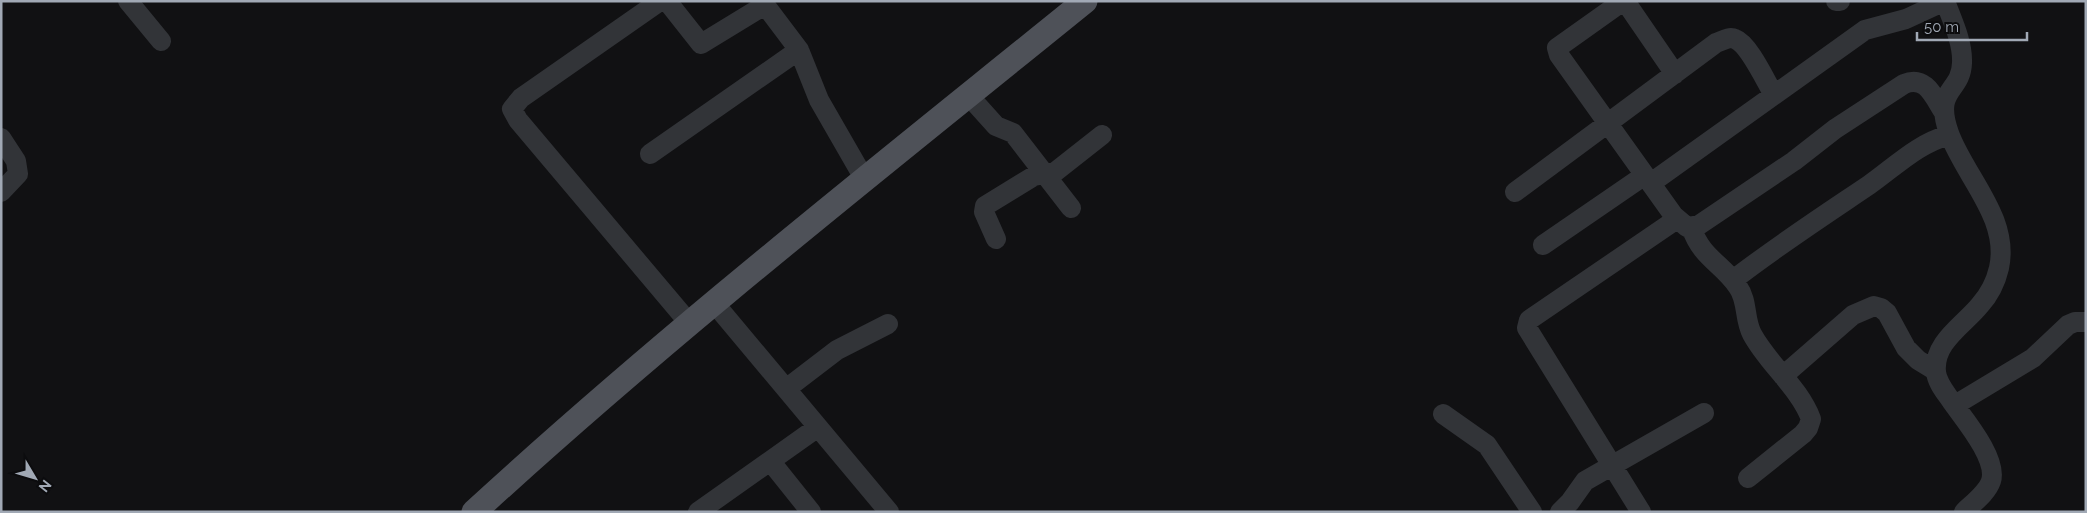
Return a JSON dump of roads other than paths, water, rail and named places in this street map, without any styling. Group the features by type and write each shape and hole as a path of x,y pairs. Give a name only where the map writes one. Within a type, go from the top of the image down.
{"main road":[{"path":"474,512 565,430 690,324 1085,1"}],"street":[{"path":"128,1 161,41"},
{"path":"660,1 521,98 512,109 518,120 690,324"},
{"path":"667,1 701,44 764,3 798,50 819,100 840,133 865,180"},
{"path":"1675,74 1624,1 1557,48 1559,55 1606,124 1710,259 1733,280 1743,294 1751,332 1808,411 1811,419 1808,428 1748,478"},
{"path":"1543,245 1648,179 1774,95 1865,30 1906,19 1945,1 1959,43 1962,63 1960,72 1948,91 1943,110"},
{"path":"1515,192 1716,44 1728,38 1735,39 1746,48 1774,95"},
{"path":"650,154 798,50"},
{"path":"1641,512 1527,328 1529,320 1684,223 1715,214 1794,160 1835,129 1912,80 1924,83 1943,110 1950,135 1992,215 2001,247 1998,268 1991,288 1980,305 1944,344 1937,361 1936,371 1938,380 1983,448 1993,472 1989,486 1964,512"},
{"path":"969,96 996,126 1013,133 1046,173 1071,208"},
{"path":"996,239 984,212 985,206 1034,176 1055,172 1102,135"},
{"path":"1733,280 1784,241 1886,173 1916,148 1950,135"},
{"path":"1,138 18,166 18,174 1,192"},
{"path":"715,304 889,512"},
{"path":"1783,376 1853,315 1874,306 1887,313 1906,348 1918,360 1936,371"},
{"path":"1955,406 2033,358 2068,325 2075,322 2086,322"},
{"path":"786,390 837,350 888,324"},
{"path":"1560,512 1570,502 1585,481 1704,412"},
{"path":"1443,414 1487,445 1532,512"},
{"path":"698,512 818,427"},
{"path":"771,462 811,512"}]}
